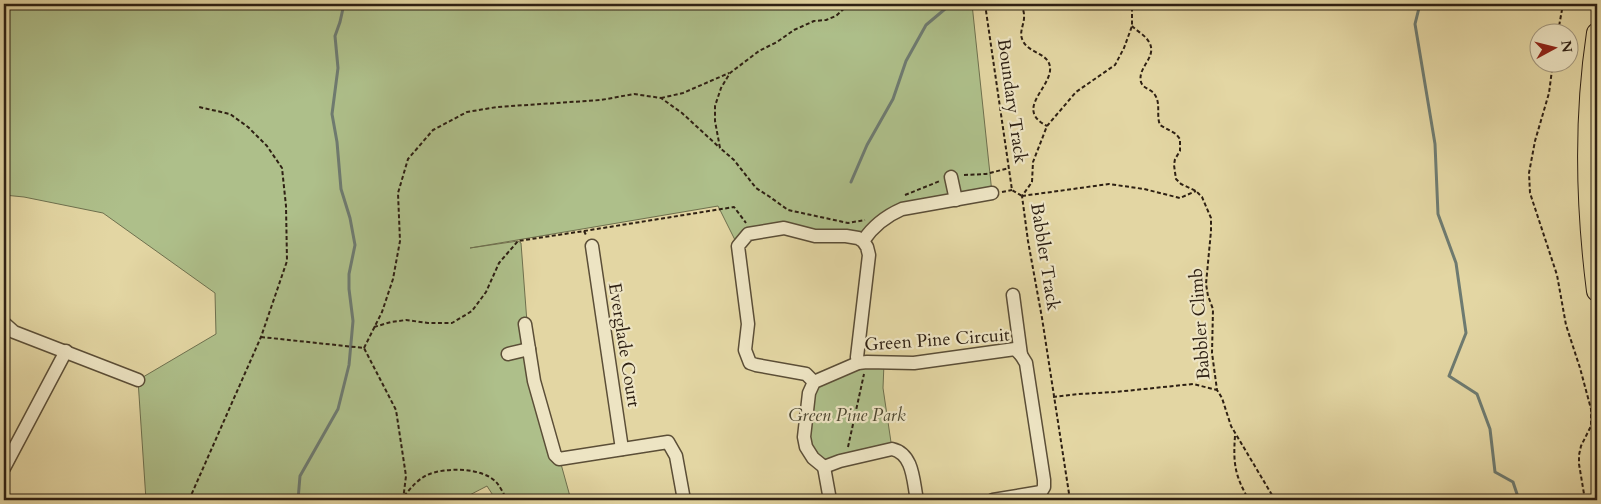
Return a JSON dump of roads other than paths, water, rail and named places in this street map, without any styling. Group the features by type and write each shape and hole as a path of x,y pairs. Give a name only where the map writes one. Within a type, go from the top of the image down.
{"main road":[{"path":"1597,33 1590,94 1587,178 1597,291"}],"street":[{"path":"950,177 956,200"},
{"path":"863,241 868,233 879,223 889,215 902,209 992,194"},
{"path":"830,500 824,467 813,458 806,447 804,437 809,392 814,382 806,374 756,365 750,363 747,358 745,350 748,324 738,246 748,234 784,228 814,236 846,236 863,241 868,247 869,255 857,357 862,363"},
{"name":"Everglade Court","path":"592,246 622,449"},
{"name":"Green Pine Circuit","path":"1013,295 1021,355"},
{"path":"4,323 14,332 138,380"},
{"path":"525,324 538,399 555,455 559,459 668,442 676,456 684,500"},
{"path":"508,354 529,349"},
{"name":"Green Pine Circuit","path":"814,382 862,363 914,363 1015,350 1026,363 1044,487 1041,492 993,500"},
{"path":"4,468 66,351"},
{"path":"824,467 845,459 892,449 899,451 909,461 917,500"}],"waterway":[{"path":"298,500 300,476 338,409 349,365 353,321 349,274 355,245 350,218 341,189 337,142 332,114 338,68 335,36 344,4"},
{"path":"851,182 867,145 893,99 906,61 926,25 951,4"},
{"path":"1420,4 1415,24 1435,144 1438,214 1456,263 1466,333 1449,376 1477,394 1490,429 1495,472 1513,482 1519,500"}],"park label":[{"name":"Green Pine Park","path":"847,415"}]}
